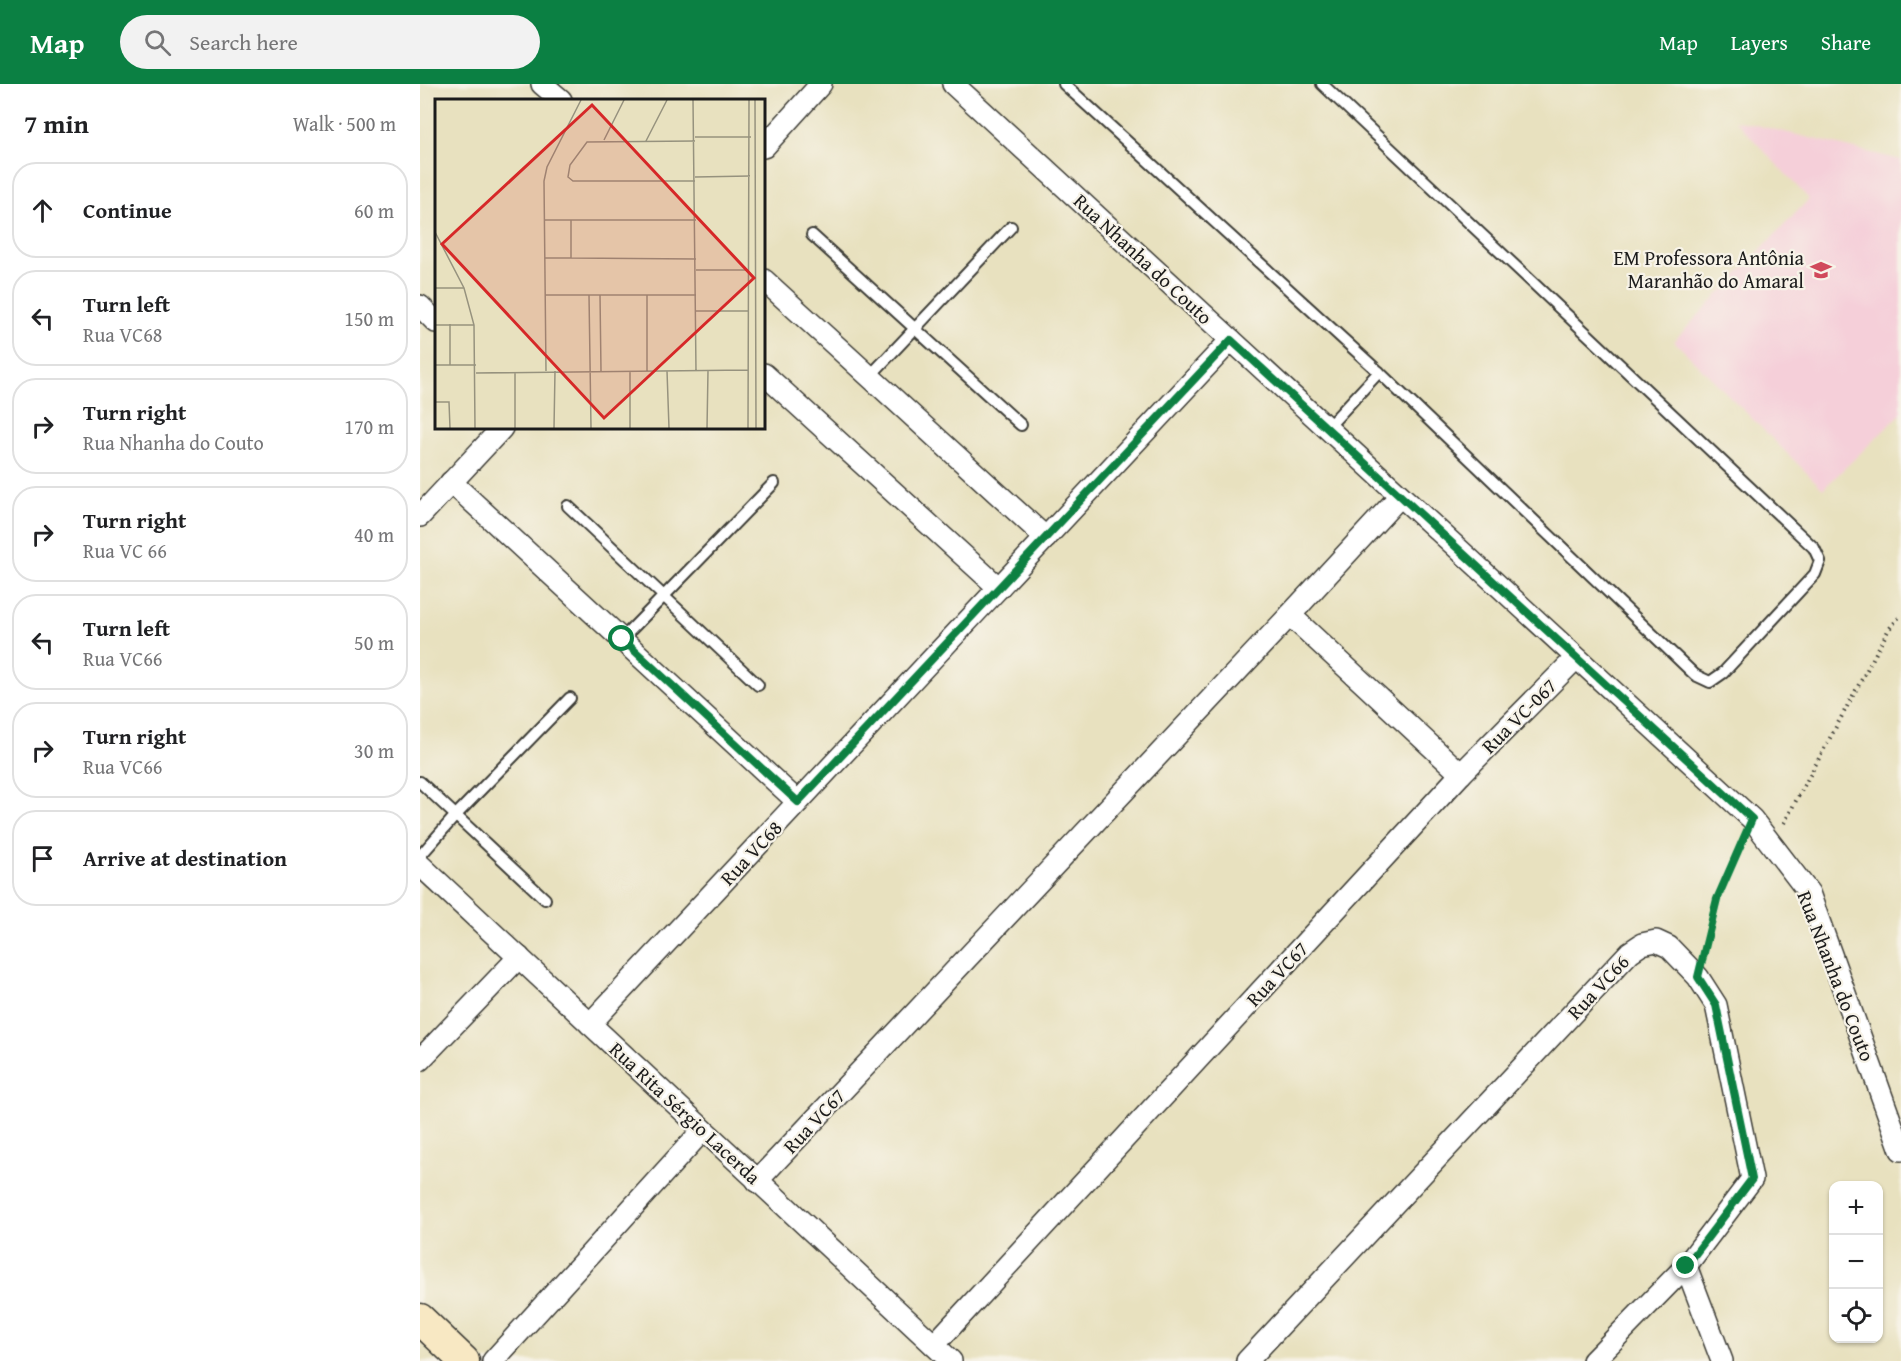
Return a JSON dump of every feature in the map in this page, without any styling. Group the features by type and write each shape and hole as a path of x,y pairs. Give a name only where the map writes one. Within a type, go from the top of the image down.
{"main road":[{"path":"420,1319 464,1361"}],"street":[{"path":"542,84 560,99"},
{"path":"765,146 821,84"},
{"name":"Rua Nhanha do Couto","path":"953,84 1752,819 1809,893 1901,1150"},
{"path":"765,281 1046,538"},
{"path":"420,306 435,321"},
{"name":"Rua VC68","path":"590,1024 1231,340"},
{"path":"765,375 999,588"},
{"path":"420,516 501,429"},
{"path":"451,482 798,802"},
{"name":"Rua VC67","path":"757,1181 1400,496"},
{"path":"1290,615 1461,774"},
{"name":"Rua VC-067","path":"1461,774 1576,657"},
{"name":"Rua VC67","path":"934,1345 1461,774"},
{"name":"Rua Rita Sérgio Lacerda","path":"420,865 702,1131 951,1361"},
{"name":"Rua VC66","path":"1247,1361 1630,952 1642,944 1656,941 1669,947 1698,977 1716,1005 1752,1179 1686,1266 1593,1361"},
{"path":"420,1060 519,957"},
{"path":"493,1361 702,1131"},
{"path":"1686,1266 1722,1361"}],"lane":[{"path":"1064,84 1379,372 1695,675 1710,682 1723,673 1815,574 1820,561 1814,548 1322,84"},
{"path":"870,376 1011,227"},
{"path":"812,235 1021,425"},
{"path":"1327,428 1379,372"},
{"path":"622,639 774,483"},
{"path":"568,506 758,685"},
{"path":"420,856 456,815 570,698"},
{"path":"420,782 545,899"}],"path":[{"path":"1772,846 1889,629 1901,615"},
{"path":"1698,977 1717,899 1752,819"}],"shaded area":[{"name":"EM Professora Antônia Maranhão do Amaral","path":"1735,120 1901,160 1901,414 1823,489 1674,341 1809,199"}],"place":[{"name":"EM Professora Antônia Maranhão do Amaral","path":"1821,270"}],"route":[{"path":"622,639 798,802 1231,340 1752,819 1717,899 1698,977 1716,1005 1752,1179 1686,1266"}]}
